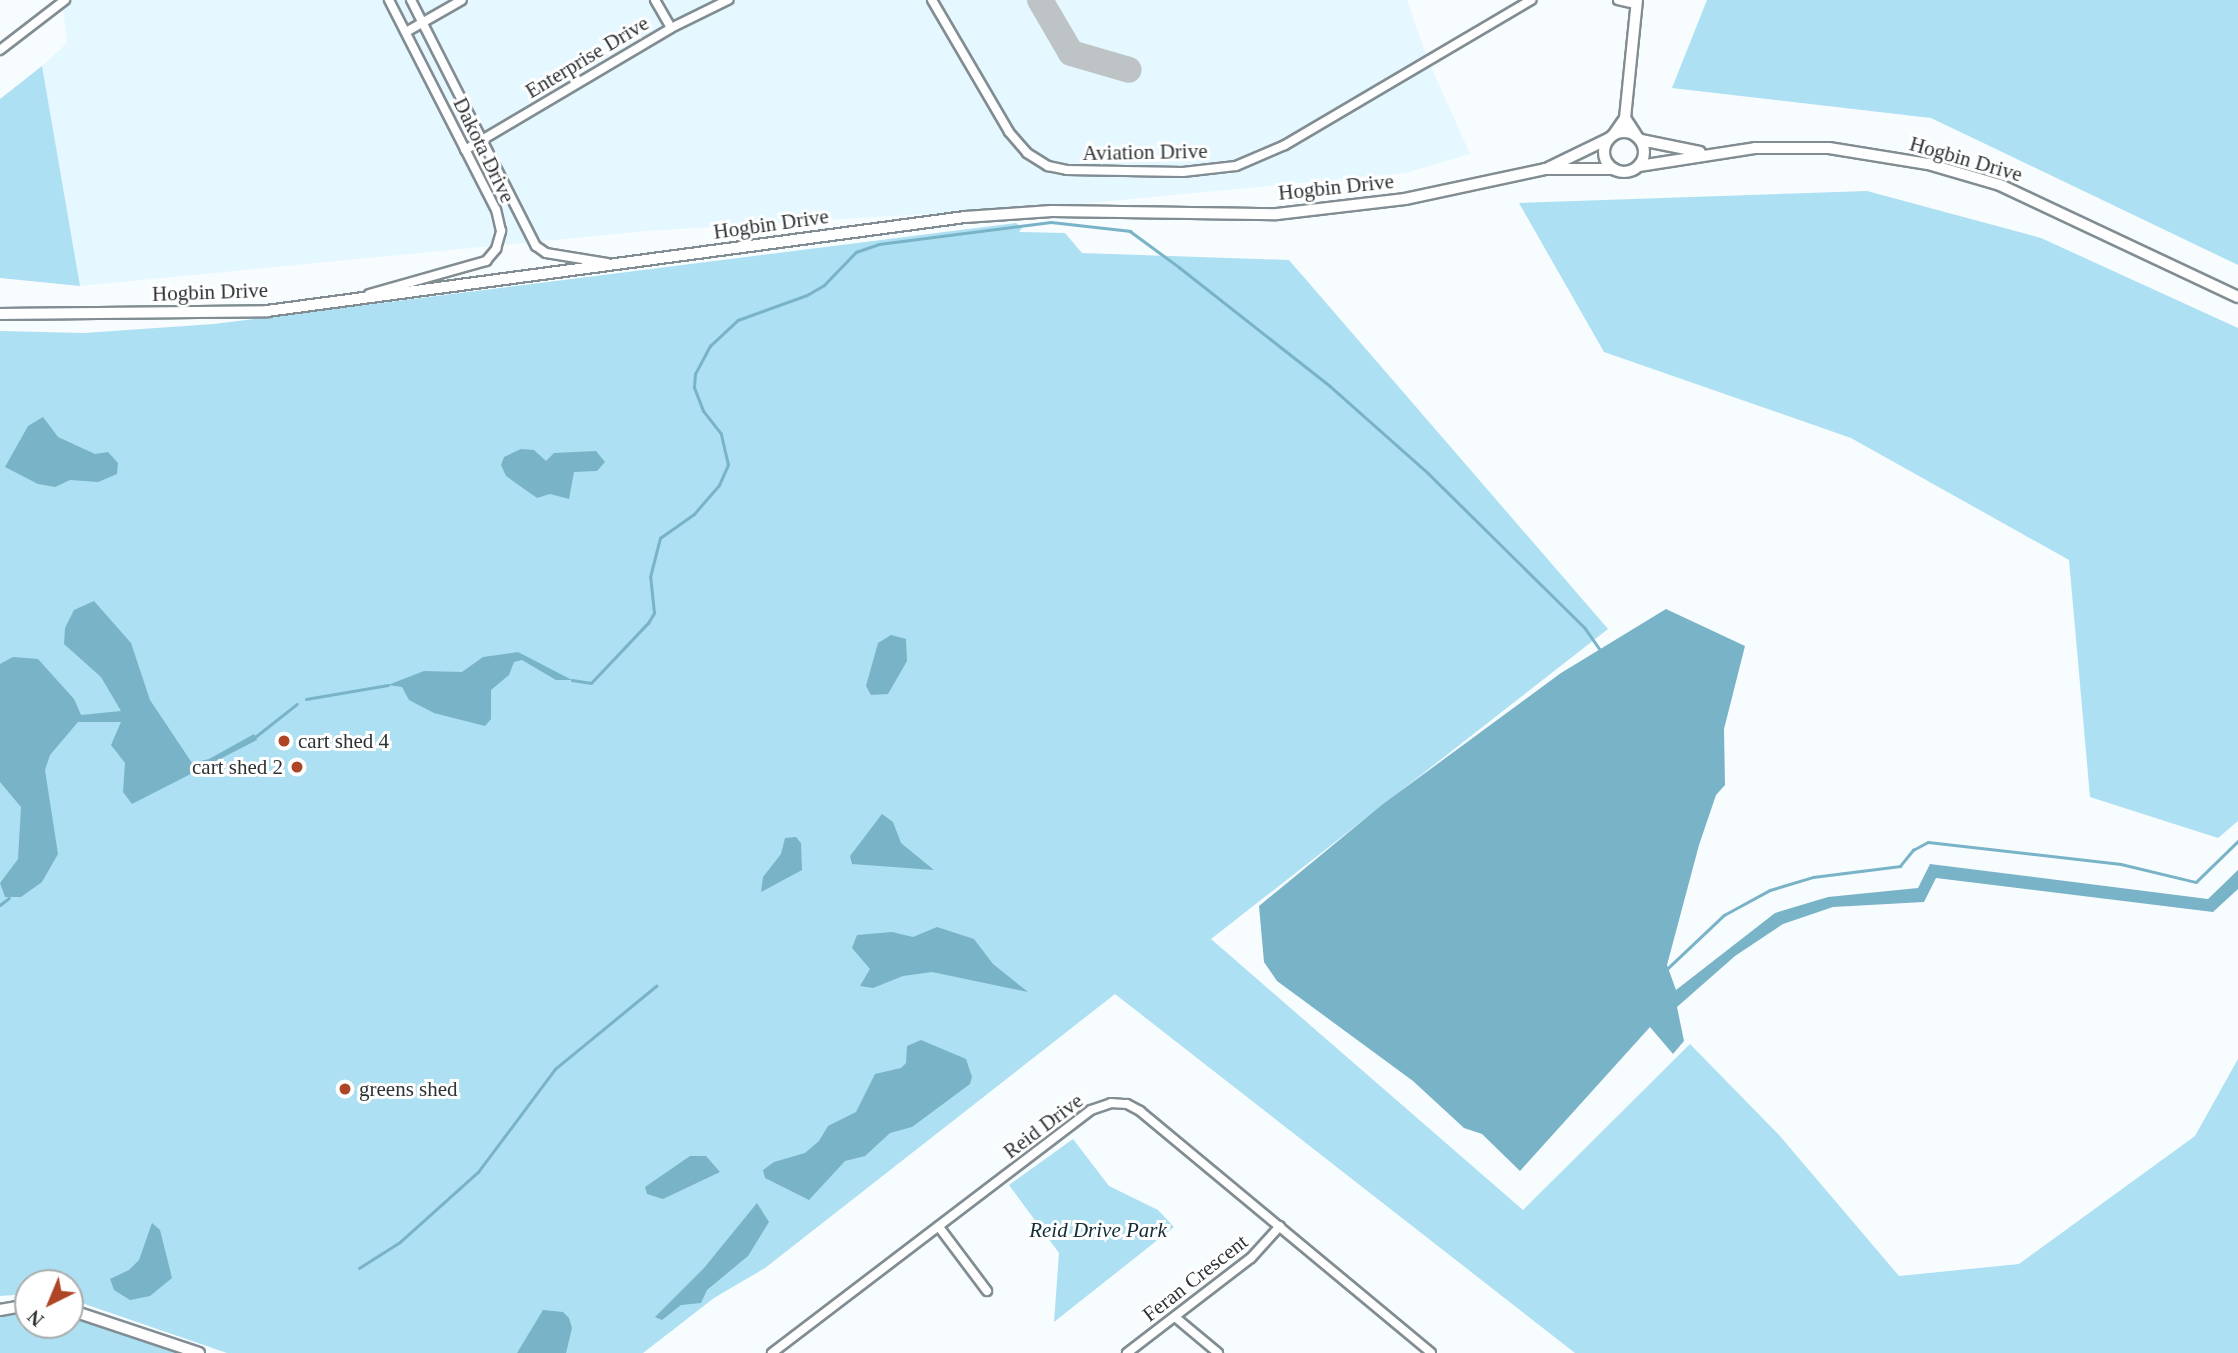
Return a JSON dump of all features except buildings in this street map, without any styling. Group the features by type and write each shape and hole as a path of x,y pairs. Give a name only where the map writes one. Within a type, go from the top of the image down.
{"main road":[{"path":"1611,136 1639,137 1645,153 1639,166 1627,172 1614,169 1605,159 1611,136"},
{"name":"Hogbin Drive","path":"1545,169 1611,136"},
{"name":"Hogbin Drive","path":"1639,137 1704,152"},
{"name":"Hogbin Drive","path":"1639,166 1704,152 1829,148 1940,167 2000,185 2238,297"},
{"name":"Hogbin Drive","path":"0,314 216,313 346,301 1021,212 1277,214 1405,199 1545,169 1614,169"}],"street":[{"path":"0,50 52,4 65,0"},
{"name":"Dakota Drive","path":"346,301 419,277 477,265 492,255 500,241 500,221 389,0"},
{"name":"Dakota Drive","path":"411,0 536,246 554,255 615,264"},
{"path":"406,32 462,0"},
{"path":"654,0 671,28"},
{"name":"Enterprise Drive","path":"465,149 671,28 729,0"},
{"name":"Aviation Drive","path":"932,0 1009,132 1027,153 1048,166 1067,170 1129,172 1236,166 1261,155 1531,0"},
{"path":"1611,136 1625,118 1636,2 1618,0"},
{"path":"1625,118 1639,137"},
{"name":"Reid Drive","path":"772,1353 1091,1110 1111,1103 1127,1104 1140,1111 1431,1353"},
{"name":"Feran Crescent","path":"1127,1353 1251,1258 1280,1226"},
{"path":"939,1227 988,1291"},
{"path":"84,1315 199,1353"},
{"path":"1175,1317 1219,1353"}],"shaded area":[{"path":"62,0 1407,0 1428,60 1470,154 1405,173 1058,206 647,231 80,286 42,66 67,43"},
{"path":"43,417 58,437 95,454 108,452 118,463 117,474 98,482 70,480 55,487 38,484 5,467 28,426"},
{"path":"521,449 534,450 546,461 554,453 596,451 605,462 597,471 574,472 569,499 550,494 537,498 506,476 501,465 504,457"},
{"path":"94,601 131,643 150,700 192,763 209,759 254,734 257,740 132,804 123,792 125,763 111,745 121,722 78,722 50,755 45,770 58,854 42,882 21,897 5,897 0,883 18,859 21,807 0,782 0,664 13,657 38,659 74,699 81,715 121,711 101,677 64,644 65,628 74,610"},
{"path":"1666,609 1745,646 1724,729 1725,785 1716,795 1699,845 1667,965 1676,990 1775,913 1828,897 1918,888 1930,864 2208,899 2238,870 2238,889 2213,912 1936,878 1924,902 1833,907 1783,924 1735,956 1677,1007 1684,1041 1673,1054 1650,1027 1520,1171 1482,1134 1464,1128 1413,1081 1277,981 1264,962 1259,906 1383,804 1561,673"},
{"path":"891,635 906,639 907,661 888,694 871,695 866,686 878,643"},
{"path":"518,652 572,680 556,680 522,660 514,662 509,675 491,690 491,719 485,726 434,713 409,700 402,687 388,685 424,671 462,672 483,657"},
{"path":"882,814 893,822 901,843 934,870 852,864 850,856"},
{"path":"796,837 801,843 802,870 761,892 763,877 781,854 785,838"},
{"path":"937,927 974,939 993,964 1028,992 932,972 903,976 873,988 860,986 870,969 852,948 857,935 892,932 913,937"},
{"path":"921,1040 966,1059 972,1077 970,1084 912,1127 890,1133 865,1156 845,1161 809,1200 765,1178 763,1170 774,1162 805,1153 819,1141 828,1126 856,1112 875,1074 901,1068 906,1063 907,1046"},
{"path":"690,1156 706,1156 720,1172 663,1199 647,1194 645,1187"},
{"path":"757,1203 769,1222 748,1256 707,1290 701,1303 681,1305 662,1320 655,1317 704,1268"},
{"path":"152,1223 160,1230 172,1278 150,1296 130,1300 114,1290 110,1279 129,1270 139,1260"},
{"path":"543,1310 563,1312 569,1318 572,1328 566,1353 517,1353"}],"green space":[{"path":"1707,0 2238,0 2238,265 1931,118 1672,88"},
{"path":"42,66 80,286 0,278 0,99"},
{"path":"1867,191 2041,238 2238,328 2238,821 2218,838 2090,797 2069,560 1851,438 1604,352 1519,203"},
{"path":"1016,223 1022,228 1019,232 1065,233 1082,253 1289,260 1608,629 1211,939 1523,1210 1690,1044 1779,1135 1899,1276 2019,1264 2195,1136 2238,1059 2238,1353 1575,1353 1115,994 765,1268 714,1298 643,1353 227,1353 84,1304 84,1269 14,1269 14,1295 0,1296 0,331 84,333 214,324"},
{"name":"Reid Drive Park","path":"1073,1139 1109,1186 1158,1210 1174,1227 1054,1322 1059,1253 1009,1185"},
{"path":"14,1314 14,1339 84,1339 84,1320 180,1353 0,1353 0,1317"}],"waterway":[{"path":"572,680 591,683 648,623 654,613 650,577 660,538 694,514 719,485 728,465 721,434 703,411 694,388 695,374 710,346 738,320 807,295 824,285 856,252 879,244 1051,222 1130,231 1179,267 1330,386 1428,473 1585,628 1601,651"},
{"path":"306,699 388,685"},
{"path":"255,737 297,704"},
{"path":"1668,968 1724,915 1770,890 1813,877 1900,866 1913,850 1928,842 2121,864 2196,882 2238,841"},
{"path":"0,905 9,898"},
{"path":"359,1268 400,1242 478,1172 555,1069 656,986"}],"taxiway":[{"path":"1040,0 1071,53 1129,70"}],"place":[{"name":"cart shed 4","path":"284,741"},
{"name":"cart shed 2","path":"297,767"},
{"name":"greens shed","path":"345,1089"}]}
